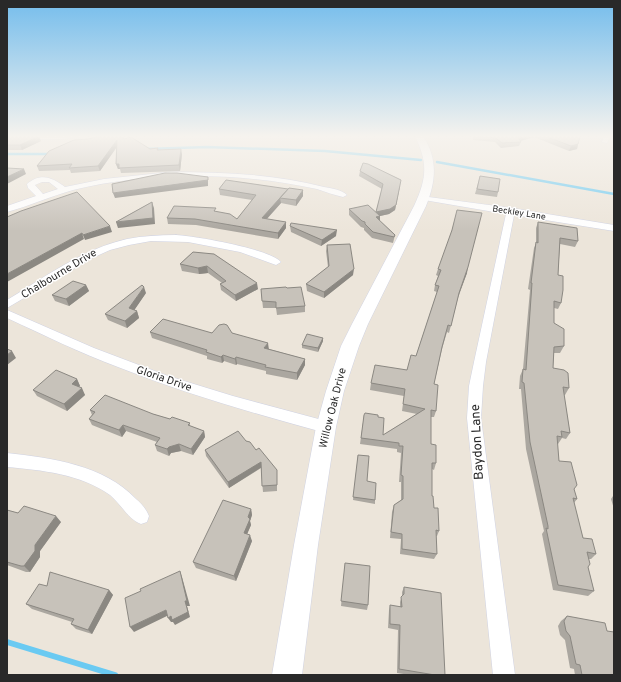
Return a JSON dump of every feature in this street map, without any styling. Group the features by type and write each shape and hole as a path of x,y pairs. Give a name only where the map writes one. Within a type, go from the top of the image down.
{"street":[{"name":"Willow Oak Drive","path":"287,675 306,545 326,427 335,391 350,346 424,198 427,189 430,168"},
{"path":"7,209 41,196 125,178 196,173 246,176 312,186 342,195"},
{"path":"41,196 31,184 41,180 53,181 64,190"},
{"name":"Beckley Lane","path":"424,198 614,228"},
{"name":"Baydon Lane","path":"504,675 478,469 474,418 476,386 480,362 511,211"},
{"name":"Chalbourne Drive","path":"7,305 94,252 117,244 140,239 160,237 182,238 251,251 276,262"},
{"name":"Gloria Drive","path":"7,314 141,372 209,395 326,427"},
{"path":"7,460 29,462 87,475 121,494 141,516"}],"building":[{"path":"7,168 24,169 7,177"},
{"path":"361,168 376,168 401,180 396,205 390,209 376,212 383,184 360,171"},
{"path":"165,173 208,177 208,180 113,193 112,184"},
{"path":"480,176 500,179 498,192 477,189"},
{"path":"226,180 288,189 262,218 286,222 278,233 195,219 167,218 174,206 216,208 214,211 230,214 237,219 256,195 219,189"},
{"path":"289,188 303,190 296,200 280,198"},
{"path":"77,192 110,226 83,235 82,233 7,274 7,217"},
{"path":"152,202 153,218 116,222"},
{"path":"368,205 380,216 376,217 395,235 394,237 373,232 365,224 365,222 349,209"},
{"path":"457,210 482,213 451,326 448,325 434,384 438,385 436,411 431,410 431,444 436,445 436,463 432,463 432,496 434,508 438,508 439,531 436,530 437,554 402,549 402,534 391,532 394,505 403,499 403,476 401,475 403,446 399,446 399,443 361,438 365,413 378,415 378,417 384,418 383,435 425,409 403,404 405,389 371,383 375,365 407,370 411,355 416,356 439,286 435,285 441,270 438,269 452,230"},
{"path":"538,222 577,228 578,241 560,238 558,275 563,276 563,290 561,303 554,301 554,323 564,329 564,346 554,347 553,368 564,370 568,373 569,388 563,387 570,433 561,431 562,437 557,436 559,461 571,462 577,485 574,489 577,499 573,498 583,538 592,539 596,554 587,552 590,564 588,567 594,591 558,585 546,528 548,529 548,526 530,442 524,383 522,382 523,369 526,370 531,283 536,242 538,243"},
{"path":"291,223 337,230 322,240 290,226"},
{"path":"350,244 354,269 324,292 306,284 329,266 327,245"},
{"path":"193,252 214,254 257,283 235,295 220,284 226,281 207,266 198,268 180,264"},
{"path":"73,281 86,285 66,299 52,295"},
{"path":"142,285 144,287 129,308 137,311 125,321 105,314"},
{"path":"301,287 305,306 276,308 276,302 262,301 261,289"},
{"path":"163,319 212,333 219,325 224,324 227,325 232,333 268,343 264,348 305,359 297,373 265,367 266,365 236,357 235,359 223,355 221,357 206,352 207,350 150,332"},
{"path":"307,334 323,338 318,348 302,345"},
{"path":"7,349 12,351 7,355"},
{"path":"56,370 77,379 72,384 82,388 64,404 33,390"},
{"path":"105,395 153,414 170,419 172,417 190,423 188,425 204,431 191,449 179,444 167,449 155,445 160,438 123,425 119,430 89,419 95,412 90,410"},
{"path":"238,431 256,450 259,448 277,470 277,485 262,486 261,462 228,482 205,450"},
{"path":"358,455 369,456 367,481 376,483 375,500 353,497"},
{"path":"223,500 251,509 248,517 250,519 244,533 250,535 234,576 193,562"},
{"path":"24,506 56,516 35,545 35,551 24,566 21,566 7,562 7,510 18,513"},
{"path":"345,563 370,566 368,605 341,601"},
{"path":"180,571 188,612 172,620 171,616 168,618 166,610 130,627 125,598 141,591 140,589"},
{"path":"50,572 109,590 88,630 71,624 74,619 26,604 39,584 47,586"},
{"path":"404,587 441,593 445,675 435,675 399,669 400,625 390,624 390,605 402,607 401,597 404,594"},
{"path":"567,616 605,623 607,631 614,632 614,675 582,675 580,665 576,664 570,636 566,631 564,621"}],"waterway":[{"path":"469,168 614,194"},
{"path":"7,642 115,675"}]}
